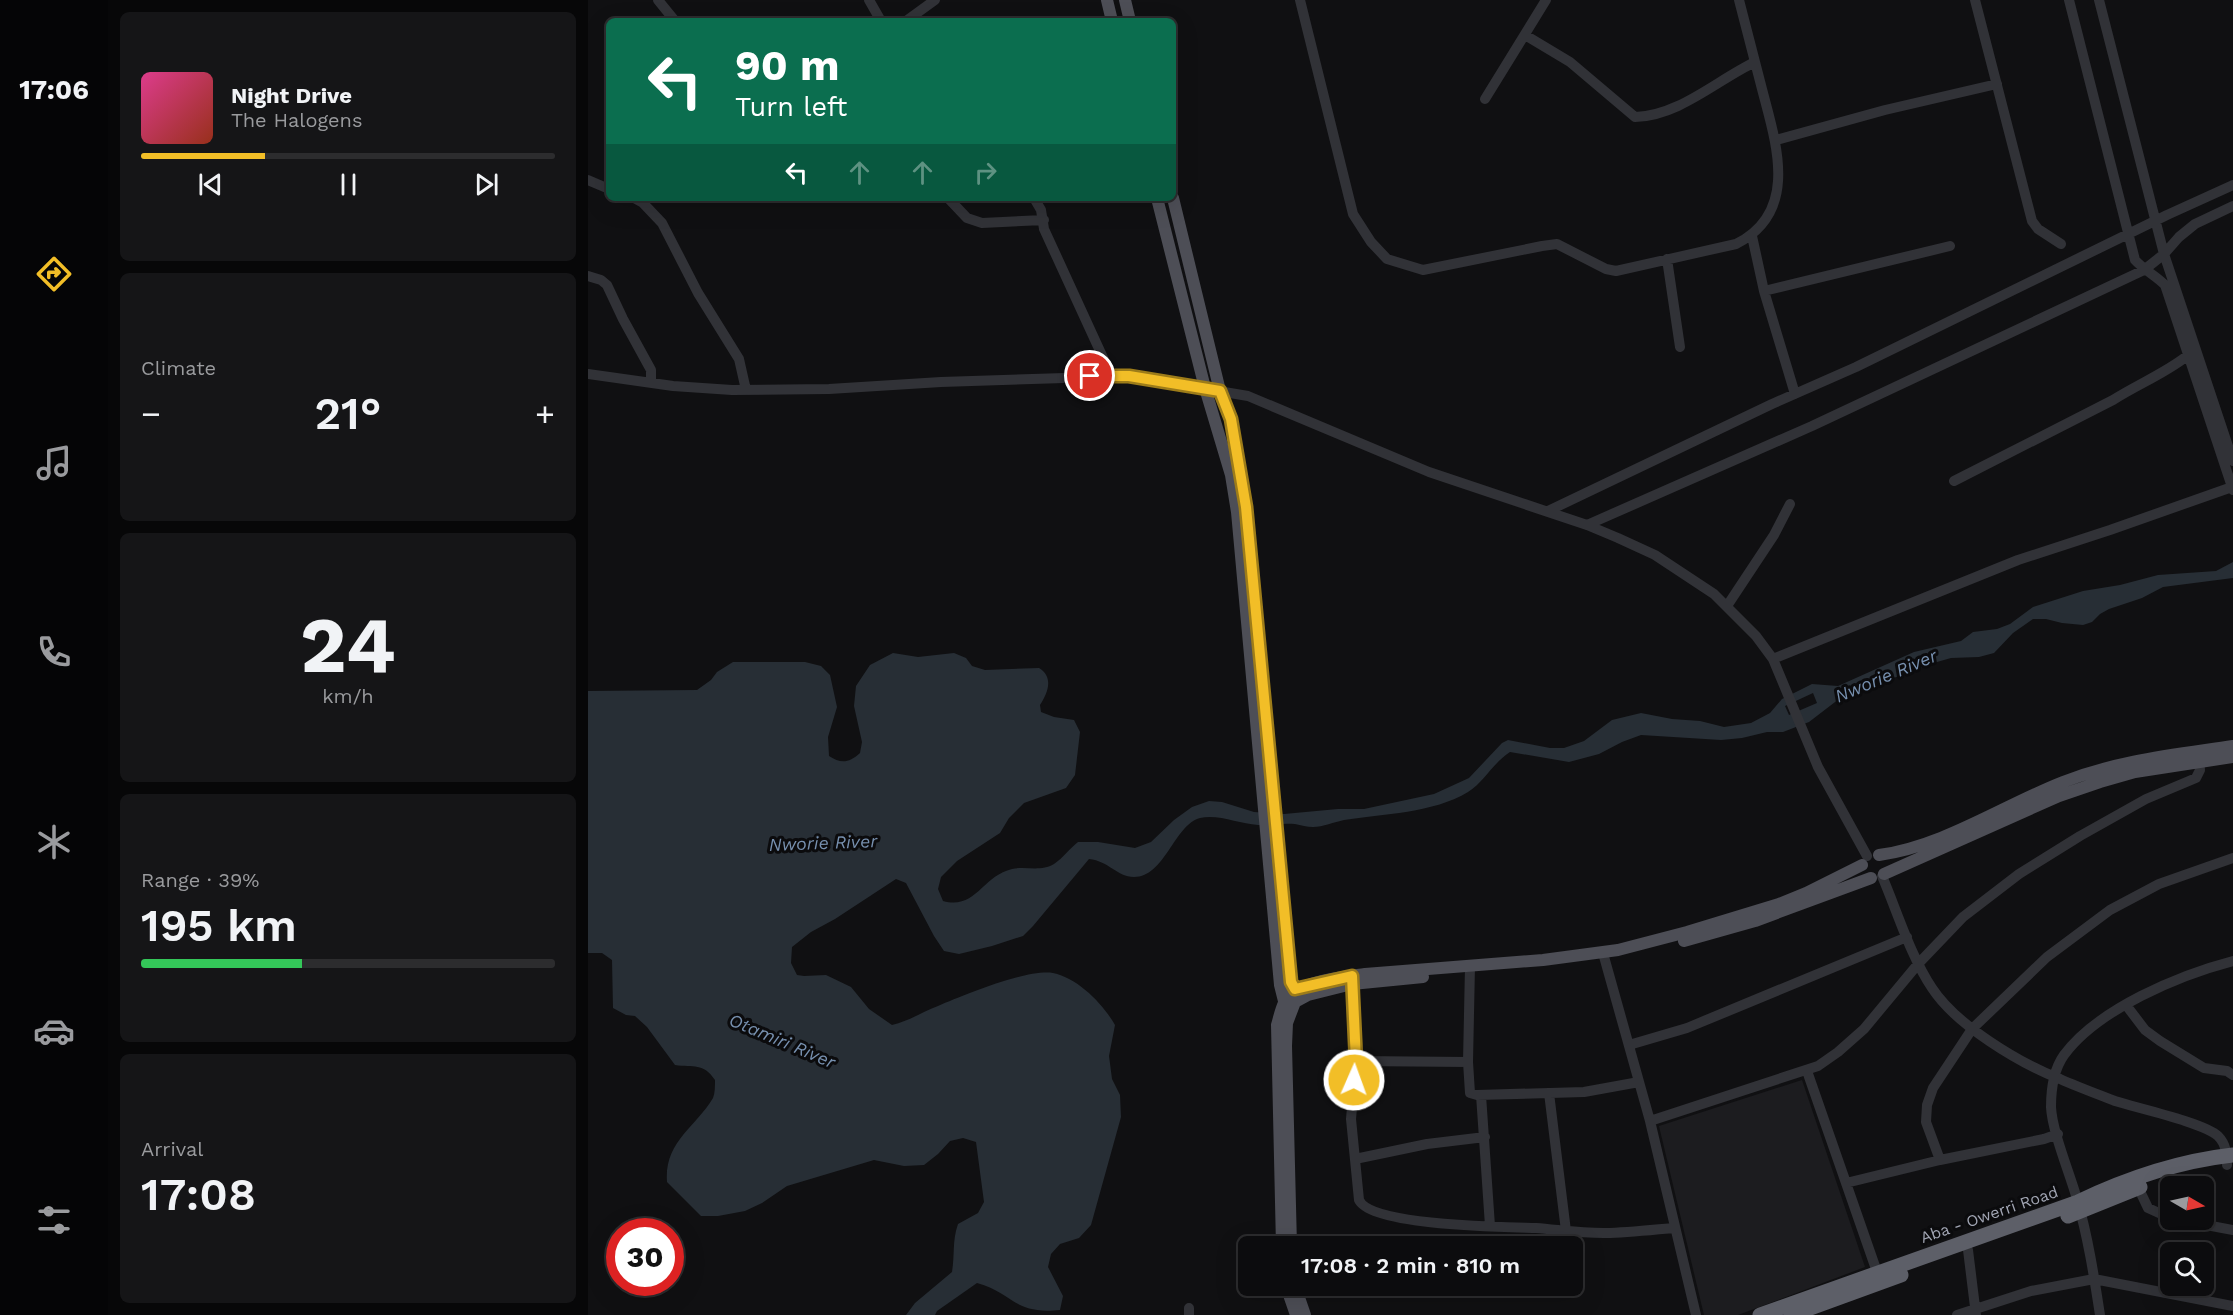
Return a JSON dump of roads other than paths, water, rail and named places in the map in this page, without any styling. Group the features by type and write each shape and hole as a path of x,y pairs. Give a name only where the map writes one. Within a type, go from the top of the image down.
{"highway":[{"name":"Aba - Owerri Road","path":"1786,1312 1877,1272 2138,1187 2230,1160"},
{"name":"Aba - Owerri Road","path":"1760,1315 1786,1312 1968,1250 2079,1207 2106,1189 2147,1175 2184,1164 2230,1160"}],"main road":[{"path":"1107,0 1111,18"},
{"path":"1125,0 1129,18"},
{"path":"1158,201 1205,388 1231,475 1268,793"},
{"path":"1174,201 1220,391 1231,419 1246,507 1273,850 1291,982 1286,1046 1292,1236"},
{"path":"1291,998 1308,995 1352,980 1470,970 1543,960 1604,957 1755,921 1879,876 2059,796 2135,772 2199,757 2233,746"},
{"path":"1604,957 1779,904 1870,859 1931,842 2023,799 2092,771 2134,760 2233,757"},
{"path":"1870,859 1864,873 1879,876"},
{"path":"1870,859 1887,865 1879,876"},
{"path":"1282,1236 1277,1025 1291,998"},
{"path":"1289,1296 1296,1315"},
{"path":"1298,1296 1305,1315"}],"street":[{"path":"658,0 673,18"},
{"path":"869,0 879,18"},
{"path":"910,18 935,0"},
{"path":"1300,0 1353,214 1371,242 1387,259 1423,270 1557,244 1606,269 1616,271 1736,244 1752,236 1763,224 1776,197 1779,176 1776,140 1739,0"},
{"path":"1485,99 1546,0"},
{"path":"1975,0 2032,221 2038,229 2061,244"},
{"path":"1773,659 2018,560 2233,488 2165,285 2156,276 2144,270 2135,260 2069,0"},
{"path":"2099,0 2164,254 2233,461"},
{"path":"1525,35 1570,62 1635,117 1683,105 1731,74 1755,62"},
{"path":"1776,140 1885,110 1997,84"},
{"path":"588,180 606,188"},
{"path":"1548,511 1856,367 2156,222 2168,214 2233,185"},
{"path":"638,201 648,207 662,224 739,359 747,390"},
{"path":"951,201 967,218 982,223 1044,220"},
{"path":"1035,201 1044,220 1044,229 1112,375"},
{"path":"1587,525 1822,422 2144,270 2195,224 2233,206"},
{"path":"1752,236 1764,291 1795,394"},
{"path":"1764,291 1950,246"},
{"path":"1667,259 1680,347"},
{"path":"588,276 601,279 608,285 623,319 651,370 651,383"},
{"path":"1954,481 2113,400 2136,385 2167,371 2187,356"},
{"path":"588,374 651,383 747,390 830,389 1112,375 1248,396 1429,472 1587,525 1655,555 1698,582 1727,606 1756,636 1773,659 1823,776 1870,859"},
{"path":"1727,606 1774,536 1790,504"},
{"path":"1650,1120 1807,1071 1825,1061 1857,1036 1957,922 2019,874 2079,836 2146,799 2196,778 2200,770 2199,757"},
{"path":"1940,1160 1926,1122 1927,1105 1933,1088 1972,1029 2047,957 2110,910 2159,884 2233,858"},
{"path":"1879,876 1931,988 1944,1004 1972,1029 2054,1077 2114,1100 2209,1129 2224,1144 2230,1160"},
{"path":"1629,1045 1687,1028 1907,937"},
{"path":"1604,957 1650,1120 1696,1315"},
{"path":"2100,1315 2079,1207 2051,1108 2054,1077 2063,1056 2077,1040 2126,1005 2178,978 2233,962"},
{"path":"1470,970 1468,1089 1473,1095 1597,1091 1639,1082"},
{"path":"1352,980 1356,1061 1351,1119 1359,1200 1366,1208 1412,1220 1566,1231 1608,1233 1674,1228"},
{"path":"2126,1005 2145,1030 2160,1041 2204,1068 2227,1071 2233,1075"},
{"path":"1356,1061 1468,1062"},
{"path":"1807,1071 1877,1272"},
{"path":"1549,1094 1566,1231"},
{"path":"1481,1095 1490,1226"},
{"path":"1846,1183 2058,1134"},
{"path":"1355,1159 1427,1144 1485,1137"},
{"path":"2138,1187 2148,1208 2160,1213"},
{"path":"2214,1226 2233,1230"},
{"path":"1968,1250 1975,1312"},
{"path":"1957,1315 1975,1312 2031,1292 2094,1279 2233,1305"}],"water":[{"path":"2233,562 2233,578 2163,587 2142,598 2109,609 2092,622 2083,625 2033,619 2013,633 1994,653 1979,657 1951,658 1930,664 1839,699 1809,722 1783,732 1767,732 1721,740 1641,735 1599,754 1569,762 1510,752 1474,788 1454,799 1424,809 1344,820 1317,827 1295,824 1258,825 1214,817 1200,818 1183,830 1162,860 1145,875 1128,876 1096,860 1089,859 1023,936 992,946 959,954 944,951 906,883 896,879 811,932 792,947 791,963 797,975 826,975 851,987 869,1009 892,1025 995,984 1041,973 1053,973 1072,980 1089,993 1110,1017 1115,1025 1109,1056 1112,1079 1120,1095 1121,1117 1091,1225 1079,1238 1060,1244 1051,1254 1048,1267 1063,1296 1060,1310 1032,1309 977,1283 937,1311 935,1315 906,1315 915,1303 952,1272 958,1224 978,1213 984,1202 976,1142 963,1138 950,1141 924,1165 904,1166 874,1160 787,1186 762,1203 745,1211 718,1216 701,1216 667,1182 667,1168 675,1146 713,1098 715,1080 702,1068 675,1065 647,1027 635,1016 626,1015 613,1008 612,960 602,953 588,953 588,691 697,690 711,680 717,672 733,662 805,662 821,666 830,675 837,707 828,737 829,756 845,761 860,753 862,742 854,706 856,686 870,665 893,653 918,657 954,653 966,658 972,666 985,670 1039,668 1048,680 1047,690 1040,705 1041,712 1074,720 1080,732 1075,775 1066,788 1024,803 1009,818 1000,833 957,861 941,877 938,889 943,901 954,902 971,897 993,878 1012,869 1044,868 1054,864 1078,842 1098,842 1135,848 1151,842 1192,807 1209,801 1222,802 1254,812 1284,814 1364,809 1434,794 1469,778 1502,743 1508,740 1550,748 1564,748 1584,741 1612,720 1641,713 1700,721 1724,727 1751,723 1770,713 1782,699 1812,684 1838,686 1914,652 1961,641 1973,632 1997,629 2010,624 2033,607 2083,591 2120,585 2158,575 2216,571","holes":["1813,693 1817,703 1789,715 1785,706"]}],"water label":[{"name":"Nworie River","path":"1886,676"},
{"name":"Nworie River","path":"823,843"},
{"name":"Otamiri River","path":"782,1041"}]}
